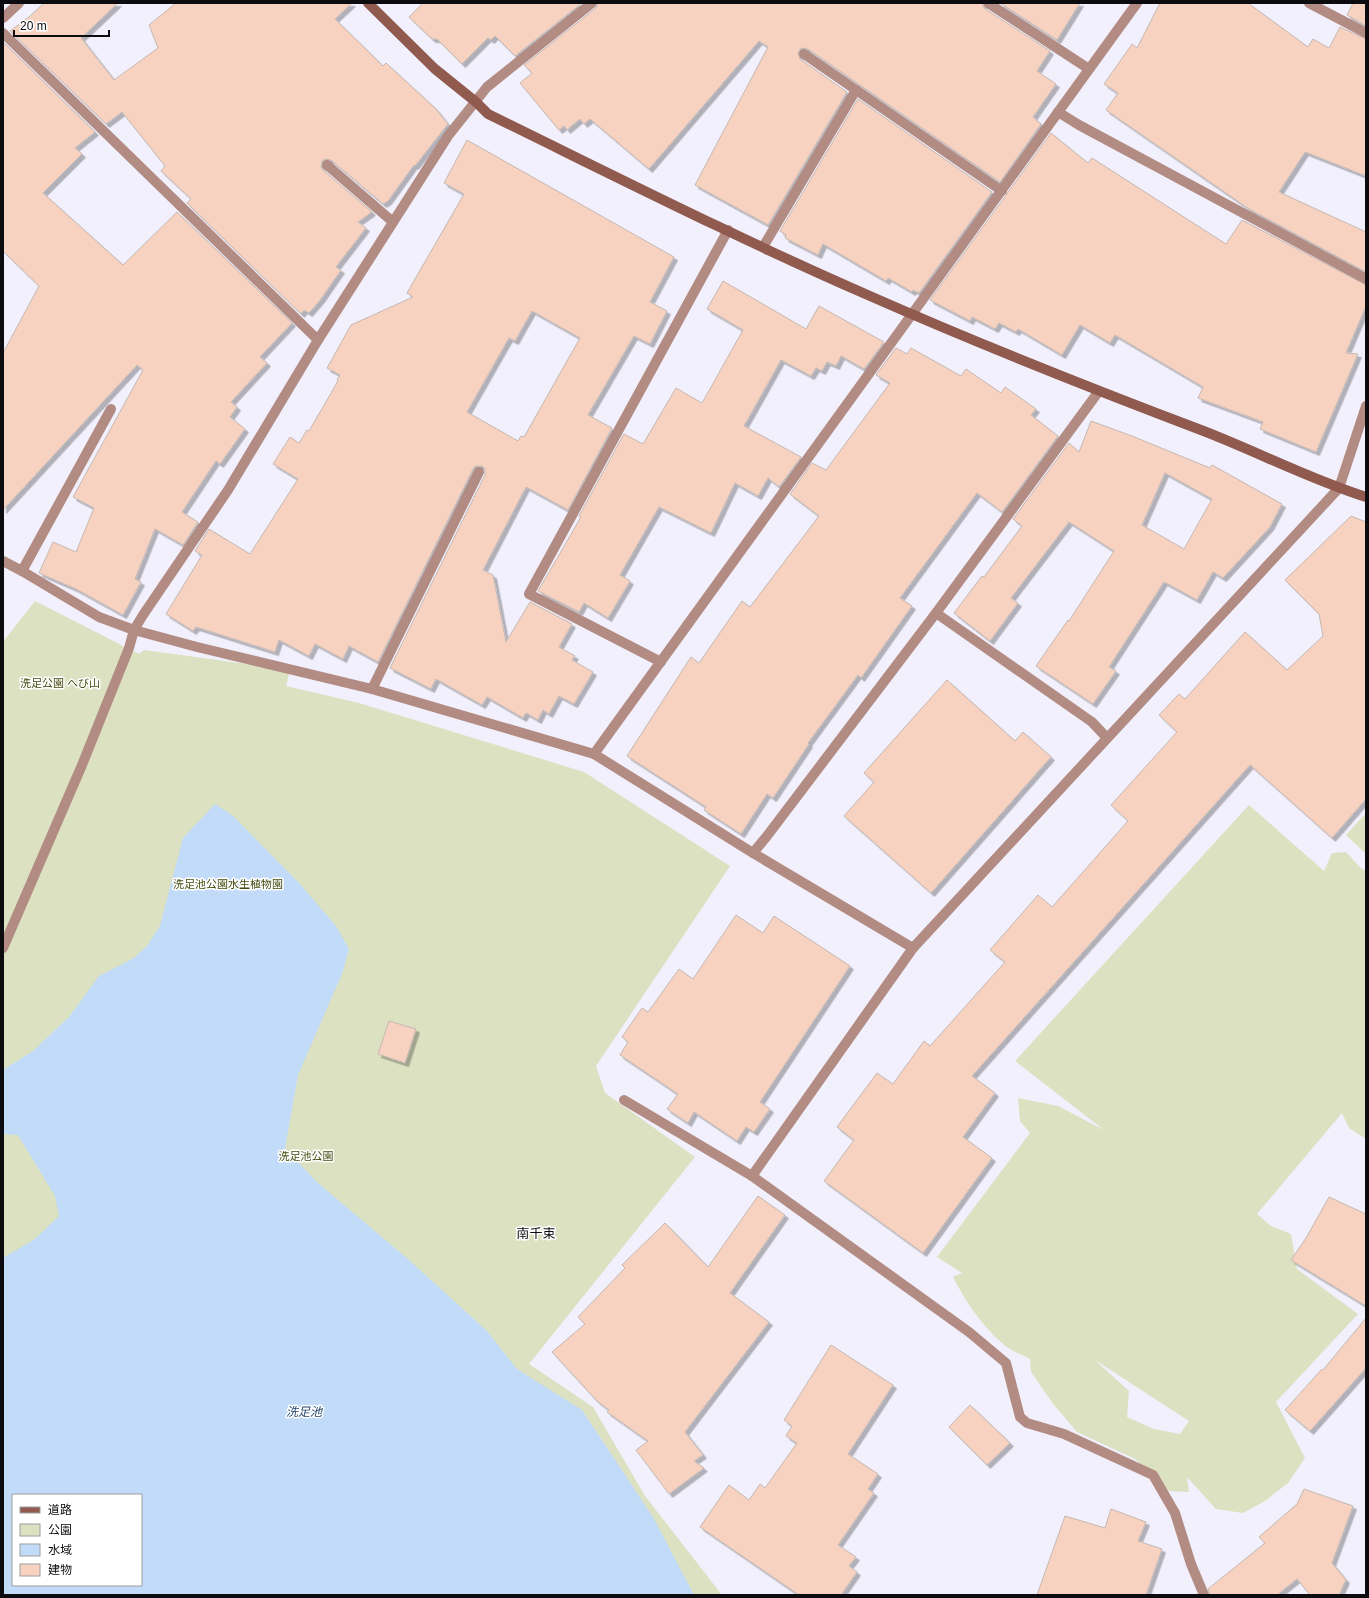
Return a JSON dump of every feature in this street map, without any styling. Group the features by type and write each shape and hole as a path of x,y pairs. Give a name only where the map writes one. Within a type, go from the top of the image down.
{"street":[{"path":"3,18 19,3"},
{"path":"368,3 436,69 476,102 488,114 763,247 870,296 1099,391 1226,439 1339,488 1366,497"},
{"path":"3,948 82,766 129,648 134,630 228,490 318,340 448,136 487,87 592,3"},
{"path":"988,3 1089,69"},
{"path":"594,754 1137,3"},
{"path":"1309,3 1366,33"},
{"path":"3,33 318,340"},
{"path":"804,54 1002,191"},
{"path":"763,247 856,90"},
{"path":"1058,112 1086,129 1366,279"},
{"path":"327,164 393,222"},
{"path":"661,662 529,594 728,230"},
{"path":"753,853 936,614 1099,391"},
{"path":"752,1176 913,948 1339,488 1366,406"},
{"path":"22,571 111,409"},
{"path":"372,690 479,472"},
{"path":"3,561 99,617 134,630 372,690 594,754 753,853 913,948"},
{"path":"936,614 1092,722 1107,738"},
{"path":"624,1100 752,1176 969,1332 1006,1363 1020,1417 1027,1423 1064,1434 1153,1475 1175,1513 1191,1564 1204,1595"}],"green space":[{"name":"洗足池公園","path":"35,601 139,654 144,650 290,670 286,686 359,703 584,772 730,866 596,1066 605,1093 695,1157 529,1364 593,1407 645,1496 722,1595 3,1595 3,642"},
{"path":"1249,805 1324,871 1332,853 1346,852 1361,868 1366,871 1366,1139 1349,1128 1342,1113 1257,1214 1271,1226 1291,1234 1297,1269 1358,1314 1276,1402 1305,1458 1288,1483 1265,1501 1243,1513 1216,1509 1187,1477 1189,1492 1169,1491 1135,1459 1077,1432 1054,1405 1031,1372 1030,1359 1013,1351 995,1337 975,1313 953,1277 962,1273 937,1257 1030,1133 1020,1121 1018,1098 1058,1106 1104,1130 1015,1061","holes":["1095,1360 1189,1421 1180,1434 1154,1429 1127,1417 1129,1391"]},
{"path":"1366,813 1366,854 1346,835"}],"water":[{"name":"洗足池","path":"215,804 232,815 300,884 336,926 349,949 342,974 298,1075 285,1149 318,1183 409,1260 487,1331 517,1369 582,1410 653,1517 694,1595 3,1595 3,1258 35,1239 59,1216 55,1196 18,1135 3,1134 3,1070 33,1051 69,1017 99,976 134,958 147,946 160,926 183,838"}],"building":[{"path":"44,3 118,3 81,38 114,80 158,48 149,25 176,3 352,3 335,19 383,66 386,63 435,108 448,124 415,166 414,165 388,201 383,204 331,160 325,159 322,161 321,167 323,170 372,212 358,222 366,228 336,267 341,270 321,299 309,313 304,310 301,314 187,203 191,199 161,171 165,166 122,112 106,124 10,31"},
{"path":"423,3 582,3 515,56 495,36 491,40 488,38 462,64 437,39 432,39 409,17"},
{"path":"598,3 982,3 984,8 1050,51 1037,71 1056,84 1033,117 1041,124 1000,182 808,49 801,48 798,53 800,59 847,92 768,225 695,185 768,47 759,41 649,169 590,119 584,124 580,119 567,130 564,126 559,130 520,83 532,73 524,65 596,8"},
{"path":"1000,3 1080,3 1057,40"},
{"path":"1160,3 1248,3 1308,47 1313,39 1329,48 1340,27 1366,39 1366,176 1305,152 1279,192 1366,232 1366,272 1249,209 1106,110 1118,93 1104,84 1132,44 1137,48"},
{"path":"1353,3 1366,3 1366,26 1347,15"},
{"path":"3,42 95,132 75,148 82,154 43,193 123,265 177,212 292,323 260,357 267,363 231,402 237,407 230,417 245,429 220,464 216,461 182,512 198,522 183,545 155,529 135,579 141,582 123,615 76,589 39,573 53,542 76,552 94,508 73,497 143,370 137,365 3,510 3,353 39,286 3,251"},
{"path":"858,99 992,192 919,293 913,290 912,292 888,278 886,281 823,244 818,255 785,238 786,235 780,231"},
{"path":"1051,133 1088,163 1092,158 1226,244 1242,220 1366,285 1366,306 1346,353 1358,354 1316,452 1260,429 1263,422 1198,398 1203,387 1115,335 1110,343 1080,325 1062,355 1018,329 1016,332 999,323 995,329 972,317 970,321 930,300"},
{"path":"467,140 674,257 650,302 667,311 650,344 634,336 588,415 612,428 568,510 526,487 483,570 493,575 506,642 530,602 572,624 559,647 575,656 572,660 593,672 574,704 559,696 549,714 543,710 538,720 526,713 523,718 487,697 482,705 436,679 431,689 390,668 485,475 485,469 482,466 476,466 473,469 378,662 349,646 343,659 315,644 309,656 279,640 275,652 196,627 193,631 166,614 202,555 195,551 209,529 250,554 298,479 273,464 290,437 299,443 307,430 309,431 338,381 337,380 340,375 327,368 351,325 413,297 407,293 464,194 444,183","holes":["532,311 580,338 524,437 521,436 518,441 467,412 509,338 515,341"]},
{"path":"723,281 806,329 819,306 884,342 864,369 841,356 836,366 827,362 822,371 816,368 811,376 781,360 744,426 801,457 779,487 768,478 758,496 735,483 711,533 659,507 620,575 630,581 608,618 584,603 579,612 538,591 581,517 579,516 624,434 643,444 676,388 702,403 743,330 707,309"},
{"path":"896,348 907,354 911,348 961,376 966,369 1001,393 1005,387 1036,409 1031,415 1058,436 1002,512 977,493 900,598 912,606 861,678 858,675 808,743 809,744 773,798 767,794 741,834 704,810 706,807 627,756 691,657 699,663 742,601 750,607 819,516 790,494 812,463 826,470 890,383 876,375"},
{"path":"1091,421 1210,468 1212,465 1282,504 1270,527 1223,578 1213,572 1197,600 1164,582 1109,667 1116,671 1093,704 1036,666 1068,620 1069,621 1114,551 1069,522 1011,598 1018,603 990,641 954,613 982,576 984,577 1022,526 1013,519 1069,443 1079,452","holes":["1165,473 1212,499 1184,549 1142,525"]},
{"path":"1351,516 1366,522 1366,799 1332,838 1250,765 972,1076 995,1093 963,1137 992,1158 923,1253 824,1181 854,1140 837,1127 877,1073 893,1084 924,1041 930,1046 1005,962 990,950 1038,895 1052,907 1128,821 1111,805 1177,732 1159,715 1179,694 1185,699 1245,632 1287,670 1323,636 1319,614 1285,580"},
{"path":"947,680 1015,741 1023,732 1051,757 931,893 844,816 874,782 864,773"},
{"path":"736,915 763,933 774,916 850,966 760,1102 770,1109 754,1132 746,1127 737,1141 694,1112 688,1123 667,1109 678,1094 620,1055 628,1042 622,1037 642,1008 648,1012 679,969 693,979"},
{"path":"389,1021 416,1029 405,1063 378,1054"},
{"path":"758,1196 785,1215 730,1293 769,1322 685,1432 703,1455 694,1461 704,1468 669,1494 636,1450 648,1441 607,1412 609,1410 597,1401 552,1352 585,1324 578,1317 625,1268 622,1265 665,1223 708,1267"},
{"path":"1329,1197 1366,1214 1366,1306 1291,1260 1306,1238"},
{"path":"1366,1318 1366,1368 1310,1431 1285,1410 1322,1369 1323,1370"},
{"path":"831,1345 893,1385 848,1454 878,1474 868,1489 874,1493 838,1545 856,1557 849,1566 857,1572 841,1595 799,1595 700,1527 729,1485 749,1500 760,1484 765,1488 797,1443 786,1436 792,1426 784,1420"},
{"path":"970,1405 1010,1443 987,1465 949,1427"},
{"path":"1304,1489 1353,1506 1332,1563 1346,1580 1339,1595 1310,1595 1297,1579 1277,1595 1210,1595 1208,1589 1265,1543 1259,1537 1297,1504"},
{"path":"1111,1509 1146,1522 1138,1541 1162,1549 1146,1595 1037,1595 1065,1516 1105,1528"}],"district":[{"name":"南千束","path":"536,1233"}],"park label":[{"name":"洗足公園 へび山","path":"60,683"},
{"name":"洗足池公園水生植物園","path":"228,884"}]}
